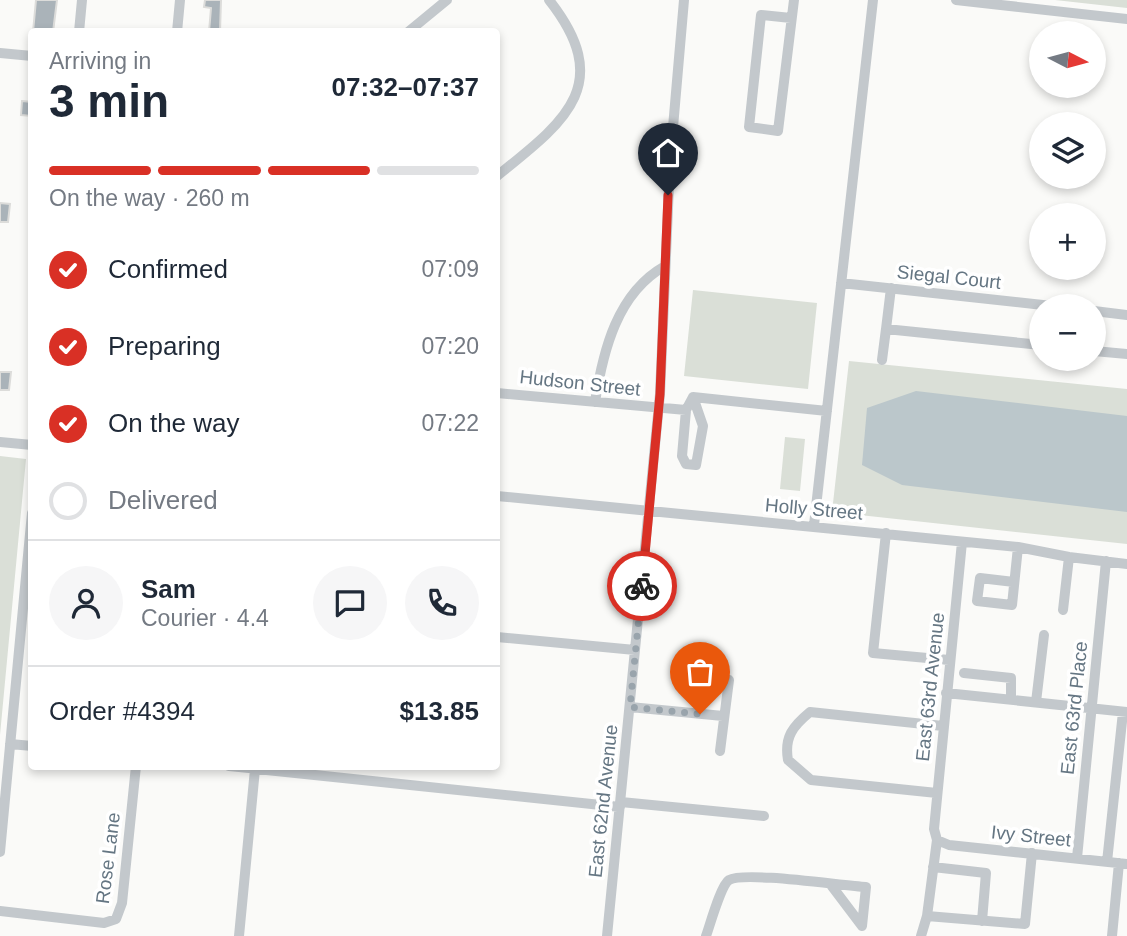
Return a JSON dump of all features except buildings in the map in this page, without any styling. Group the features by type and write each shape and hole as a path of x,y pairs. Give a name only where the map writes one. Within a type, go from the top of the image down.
{"street":[{"path":"79,28 82,0"},
{"path":"177,28 180,0"},
{"path":"413,28 447,0"},
{"path":"500,174 559,125 576,95 580,61 577,46 565,20 549,0"},
{"name":"East 62nd Avenue","path":"607,936 659,409 670,162 684,0"},
{"path":"791,18 761,15 750,127 778,131 794,0"},
{"path":"814,525 873,0"},
{"path":"956,0 1127,19"},
{"path":"0,53 28,56"},
{"path":"595,402 607,346 625,305 645,279 665,266"},
{"name":"Siegal Court","path":"841,283 1029,303"},
{"path":"882,360 891,288"},
{"path":"1106,312 1127,315"},
{"path":"886,329 1029,344"},
{"path":"1106,352 1127,354"},
{"name":"Hudson Street","path":"500,393 686,410"},
{"path":"693,397 827,411"},
{"path":"693,397 703,426 696,465 686,464 682,456 686,410 693,397"},
{"path":"0,442 28,445"},
{"name":"Holly Street","path":"500,496 1018,547 1127,564"},
{"path":"886,533 873,653 950,660"},
{"name":"East 63rd Avenue","path":"922,936 927,916 936,838 937,793 962,542"},
{"path":"1014,582 1018,547"},
{"path":"1063,610 1069,557"},
{"name":"East 63rd Place","path":"1077,858 1106,561"},
{"path":"0,852 28,593"},
{"path":"1036,702 1044,635"},
{"path":"500,637 635,650"},
{"path":"964,673 1011,678 1011,700"},
{"path":"720,751 729,680"},
{"path":"946,693 1125,712 1107,862"},
{"path":"630,707 723,716"},
{"path":"937,793 811,779 788,760 788,738 793,726 810,712 943,726"},
{"path":"10,744 28,746"},
{"name":"Rose Lane","path":"0,911 104,923 116,919 122,903 136,770"},
{"path":"239,936 256,770"},
{"path":"284,770 764,816"},
{"name":"Ivy Street","path":"936,838 949,845 1123,863"},
{"path":"927,916 1025,924 1032,853"},
{"path":"1112,936 1123,863"},
{"path":"933,867 986,873 982,921"},
{"path":"706,936 728,881 766,878 866,887 862,926 831,885"}],"shaded area":[{"path":"1055,0 1127,0 1127,8"},
{"path":"693,290 817,303 808,389 684,376"},
{"path":"849,361 1127,389 1127,544 832,512"},
{"path":"916,391 1127,416 1127,512 902,485 862,465 867,408"},
{"path":"785,437 805,439 800,491 780,489"},
{"path":"0,456 26,459 0,735"}],"way so far":[{"path":"642,586 630,707 700,714"}],"route":[{"path":"642,586 660,394 668,195"}]}
